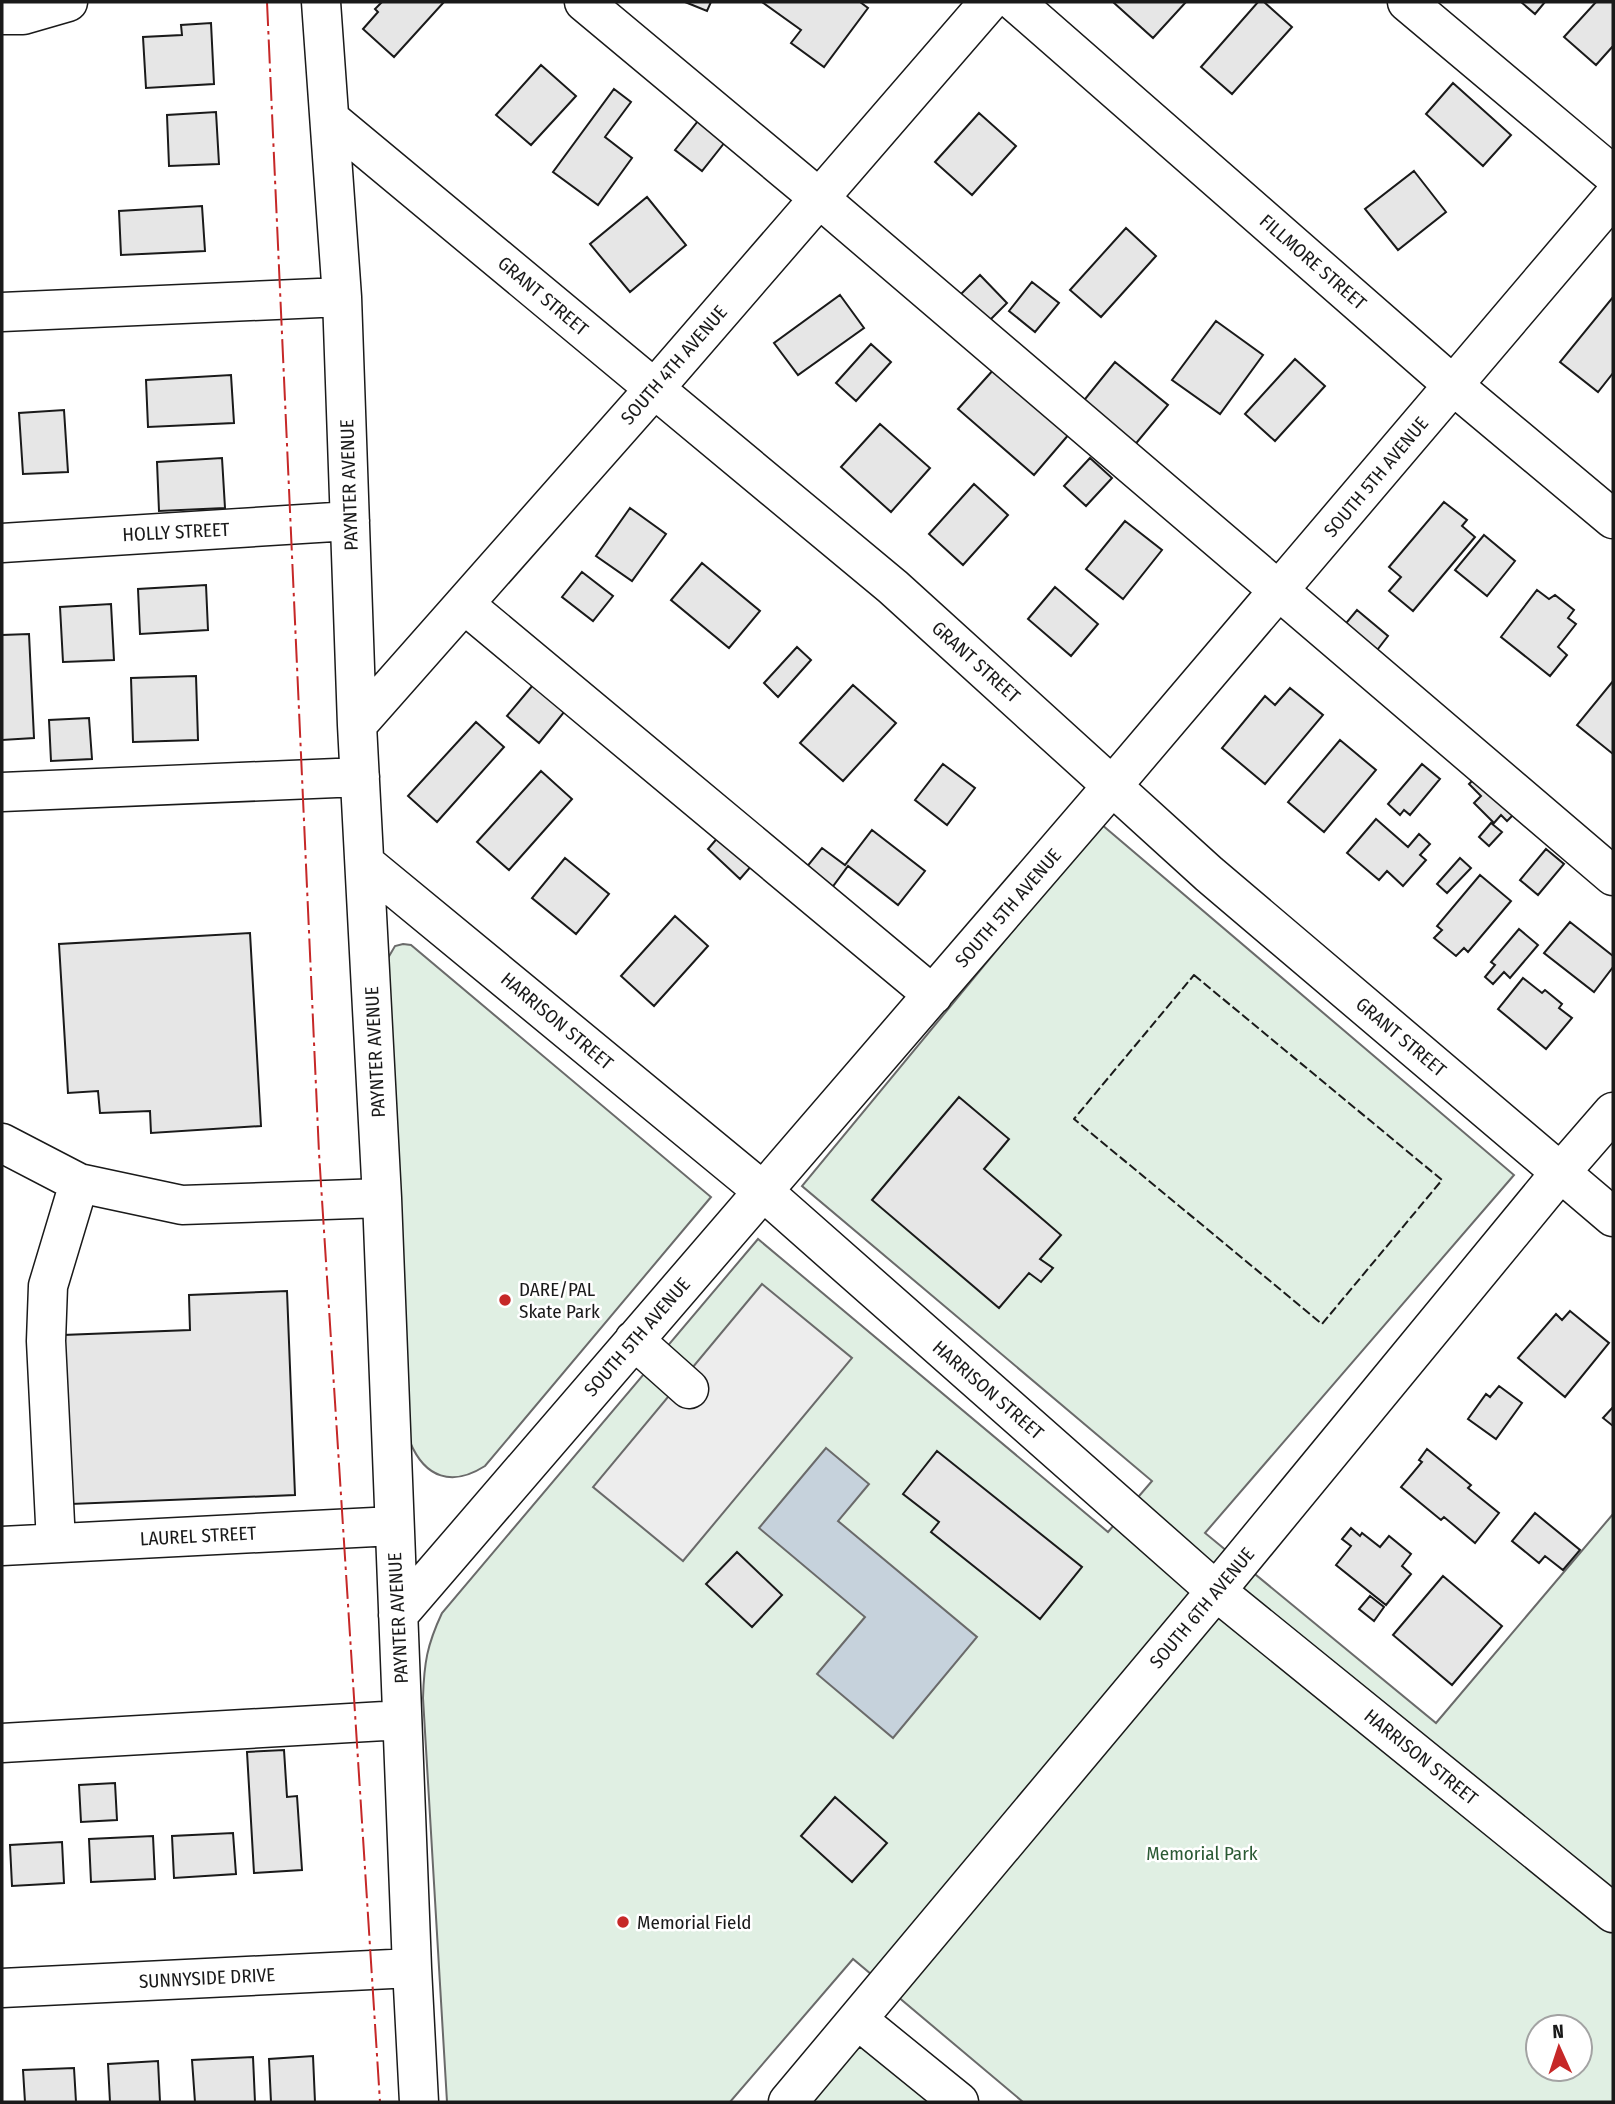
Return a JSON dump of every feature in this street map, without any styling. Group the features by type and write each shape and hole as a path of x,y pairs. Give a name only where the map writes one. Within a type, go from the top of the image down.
{"street":[{"path":"2,15 23,15 68,2"},
{"name":"PAYNTER AVENUE","path":"321,2 342,297 357,726 383,1198 411,1968 419,2102"},
{"path":"584,2 819,198 1613,877"},
{"name":"SOUTH 4TH AVENUE","path":"357,726 654,389 989,2"},
{"name":"FILLMORE STREET","path":"1015,2 1454,386 1613,519"},
{"path":"1407,2 1613,175"},
{"name":"GRANT STREET","path":"330,119 893,587 1209,874 1613,1217"},
{"name":"SOUTH 5TH AVENUE","path":"398,1615 1113,785 1613,197"},
{"path":"2,312 342,297"},
{"name":"HOLLY STREET","path":"2,543 350,521"},
{"path":"464,604 933,995"},
{"path":"2,792 360,777"},
{"name":"HARRISON STREET","path":"366,864 764,1192 1216,1591 1613,1913"},
{"name":"SOUTH 6TH AVENUE","path":"788,2102 1216,1591 1560,1172 1613,1112"},
{"path":"2,1143 79,1183 182,1205 383,1198"},
{"path":"56,1543 46,1341 48,1286 79,1183"},
{"path":"634,1340 689,1389"},
{"name":"LAUREL STREET","path":"2,1546 394,1526"},
{"path":"2,1743 402,1720"},
{"name":"SUNNYSIDE DRIVE","path":"2,1988 411,1968"},
{"path":"858,2020 959,2102"}],"green space":[{"name":"Memorial Park","path":"1101,824 1514,1175 1205,1533 1436,1723 1613,1514 1613,2102 1023,2102 853,1959 730,2102 447,2102 423,1698 425,1664 433,1635 442,1613 758,1239 1108,1532 1152,1481 802,1186"},
{"path":"411,945 711,1197 485,1466 461,1476 451,1477 432,1471 423,1464 410,1442 388,958 395,946"},
{"path":"861,2042 932,2102 810,2102"}],"shaded area":[{"path":"762,1284 852,1358 683,1561 593,1487"},
{"path":"826,1448 869,1484 838,1521 977,1637 893,1738 817,1674 865,1617 759,1528"}],"building":[{"path":"382,2 444,2 394,57 363,29 378,12 375,9"},
{"path":"685,2 711,2 707,11"},
{"path":"762,2 860,2 868,8 824,67 791,43 801,30"},
{"path":"1113,2 1186,2 1153,38"},
{"path":"1258,2 1264,2 1292,27 1232,94 1201,67"},
{"path":"1521,2 1545,2 1535,14"},
{"path":"1596,2 1613,2 1613,46 1596,65 1564,37"},
{"path":"211,23 214,84 146,88 143,37 182,35 181,25"},
{"path":"541,65 576,96 531,145 496,115"},
{"path":"1453,83 1511,135 1483,166 1426,114"},
{"path":"614,89 631,102 605,137 632,158 598,205 553,172"},
{"path":"216,112 219,164 169,166 167,115"},
{"path":"979,113 1016,146 972,195 935,162"},
{"path":"698,121 725,142 702,171 675,150"},
{"path":"1414,171 1446,212 1398,250 1365,209"},
{"path":"647,197 686,245 630,292 590,244"},
{"path":"202,206 205,251 121,255 119,211"},
{"path":"1126,228 1156,256 1101,317 1070,290"},
{"path":"980,275 1007,303 987,323 960,295"},
{"path":"1032,282 1059,303 1035,332 1009,311"},
{"path":"840,295 864,328 798,375 774,343"},
{"path":"1613,297 1613,373 1598,392 1560,362"},
{"path":"1216,321 1263,355 1220,414 1172,380"},
{"path":"871,344 891,362 856,401 836,383"},
{"path":"1295,359 1325,386 1275,441 1245,414"},
{"path":"1115,362 1168,405 1133,447 1081,404"},
{"path":"995,368 1070,433 1034,475 958,409"},
{"path":"231,375 234,423 148,427 146,380"},
{"path":"64,410 68,472 23,474 19,413"},
{"path":"880,424 930,468 891,512 841,467"},
{"path":"222,458 225,508 159,511 157,462"},
{"path":"1090,458 1112,478 1086,506 1064,486"},
{"path":"974,484 1008,515 963,565 929,534"},
{"path":"1444,502 1467,520 1462,526 1475,537 1413,611 1389,591 1401,577 1389,567"},
{"path":"630,508 666,534 632,581 596,556"},
{"path":"1125,521 1162,550 1123,599 1086,569"},
{"path":"1484,535 1515,561 1487,596 1455,570"},
{"path":"702,563 760,611 729,648 671,600"},
{"path":"582,572 613,596 593,621 562,597"},
{"path":"206,585 208,630 140,634 138,589"},
{"path":"1055,587 1098,624 1071,656 1028,619"},
{"path":"1537,590 1549,599 1555,595 1574,610 1568,618 1576,624 1558,647 1567,655 1550,676 1501,637"},
{"path":"111,604 114,660 63,662 60,607"},
{"path":"1357,610 1388,636 1374,654 1342,628"},
{"path":"29,634 34,738 2,740 2,635"},
{"path":"797,647 811,660 778,697 764,683"},
{"path":"196,676 198,740 133,742 131,678"},
{"path":"1613,681 1613,754 1577,725"},
{"path":"533,685 565,711 539,743 507,716"},
{"path":"853,685 896,723 843,781 800,743"},
{"path":"1290,688 1323,715 1265,784 1222,748 1265,696 1275,705"},
{"path":"89,718 92,759 51,761 49,720"},
{"path":"476,722 504,747 437,822 408,796"},
{"path":"1340,740 1376,770 1324,832 1288,802"},
{"path":"943,764 975,788 947,825 915,800"},
{"path":"1422,764 1440,779 1410,815 1404,810 1400,815 1388,804"},
{"path":"541,771 572,799 509,870 477,842"},
{"path":"1479,774 1517,811 1507,821 1501,815 1494,823 1474,803 1481,796 1469,784"},
{"path":"1376,819 1408,847 1419,834 1430,844 1420,855 1426,860 1403,886 1387,871 1379,880 1347,853"},
{"path":"1491,823 1502,832 1489,846 1479,837"},
{"path":"872,830 925,871 898,905 848,866 831,889 805,869 822,848 845,865"},
{"path":"720,835 753,864 740,879 708,849"},
{"path":"1546,849 1564,864 1538,895 1520,880"},
{"path":"565,858 609,894 576,934 532,898"},
{"path":"1460,858 1471,868 1447,893 1437,884"},
{"path":"1480,875 1511,901 1468,952 1464,948 1456,956 1434,938 1442,930 1437,926"},
{"path":"675,916 708,946 654,1006 621,976"},
{"path":"1570,922 1613,956 1613,967 1594,992 1544,953"},
{"path":"1519,929 1538,945 1510,978 1504,972 1493,984 1485,977 1495,965 1491,962"},
{"path":"250,933 261,1126 151,1133 150,1111 100,1113 98,1091 68,1093 59,944"},
{"path":"1523,978 1542,993 1545,990 1562,1004 1559,1008 1572,1018 1546,1049 1498,1009"},
{"path":"959,1097 1009,1139 984,1169 1061,1235 1040,1259 1053,1268 1041,1282 1029,1273 999,1308 872,1200"},
{"path":"287,1291 295,1495 71,1504 63,1335 190,1330 189,1295"},
{"path":"1570,1311 1609,1343 1565,1397 1518,1358 1556,1314 1562,1320"},
{"path":"1499,1386 1522,1403 1496,1439 1468,1419 1486,1394 1490,1397"},
{"path":"1613,1407 1613,1426 1603,1418"},
{"path":"1427,1449 1471,1485 1468,1488 1499,1513 1475,1543 1444,1517 1441,1520 1401,1487 1422,1462 1419,1460"},
{"path":"937,1451 1082,1567 1040,1619 931,1532 939,1522 903,1494"},
{"path":"1535,1513 1580,1550 1563,1570 1545,1556 1539,1563 1512,1541"},
{"path":"1351,1528 1380,1547 1389,1536 1411,1554 1402,1566 1411,1574 1386,1605 1336,1565 1351,1546 1342,1539"},
{"path":"737,1552 782,1595 752,1627 706,1584"},
{"path":"1443,1576 1502,1626 1452,1685 1393,1635"},
{"path":"1370,1596 1384,1607 1374,1621 1359,1609"},
{"path":"284,1750 287,1797 297,1796 302,1870 254,1873 247,1752"},
{"path":"115,1783 117,1820 81,1822 79,1785"},
{"path":"835,1797 887,1843 852,1882 801,1836"},
{"path":"233,1833 236,1874 174,1878 172,1836"},
{"path":"153,1836 155,1879 91,1882 89,1839"},
{"path":"62,1842 64,1883 12,1886 10,1845"},
{"path":"313,2056 315,2102 271,2102 269,2059"},
{"path":"253,2057 255,2102 195,2102 192,2060"},
{"path":"158,2061 160,2102 110,2102 108,2064"},
{"path":"74,2068 76,2102 25,2102 23,2070"}],"fence":[{"path":"1194,975 1442,1180 1322,1324 1074,1119 1194,975"}],"power":[{"path":"267,2 319,1153 380,2102"}],"place":[{"name":"DARE/PAL Skate Park","path":"505,1300"},
{"name":"Memorial Field","path":"623,1922"}]}
